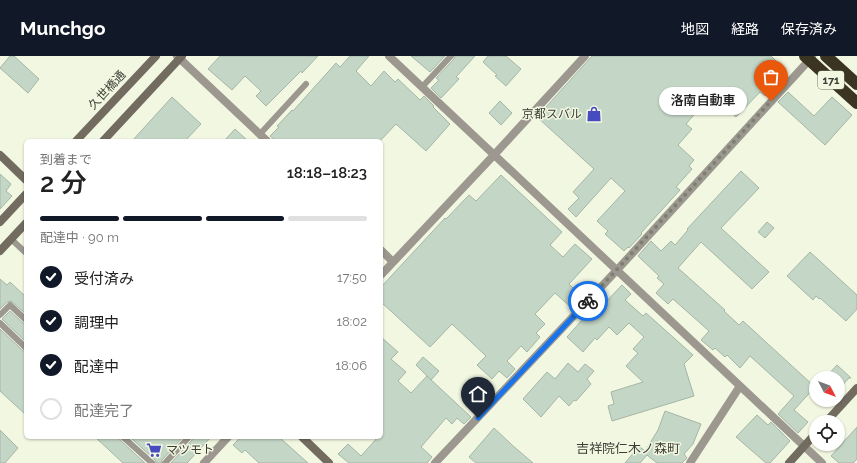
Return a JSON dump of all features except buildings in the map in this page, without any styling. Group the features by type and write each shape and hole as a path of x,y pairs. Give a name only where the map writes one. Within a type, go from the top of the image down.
{"highway":[{"name":"171","path":"826,56 857,84"},
{"name":"171","path":"809,57 857,104"}],"street":[{"name":"久世橋通","path":"78,139 156,56"},
{"path":"389,56 822,463"},
{"path":"383,273 585,56"},
{"path":"105,139 179,57 265,139"},
{"path":"435,463 617,270 809,57"},
{"path":"0,156 24,178"},
{"path":"0,222 24,196"},
{"path":"0,251 24,225"},
{"path":"383,252 393,262"},
{"path":"690,463 740,386"},
{"path":"832,415 857,388"},
{"path":"204,463 226,439"},
{"path":"304,439 329,463"},
{"path":"789,463 809,441"}],"lane":[{"path":"422,87 451,56"},
{"path":"260,134 306,84"},
{"path":"11,239 24,251"},
{"path":"0,315 10,305 24,318"},
{"path":"0,323 24,346"},
{"path":"125,439 152,463"},
{"path":"165,463 187,439"}],"way so far":[{"path":"588,301 771,101"}],"place":[{"name":"洛南自動車","path":"771,101"},
{"name":"京都スバル","path":"594,114"},
{"name":"マツモト","path":"154,450"}],"district":[{"name":"吉祥院仁木ノ森町","path":"628,448"}],"route":[{"path":"478,418 588,301"}]}
